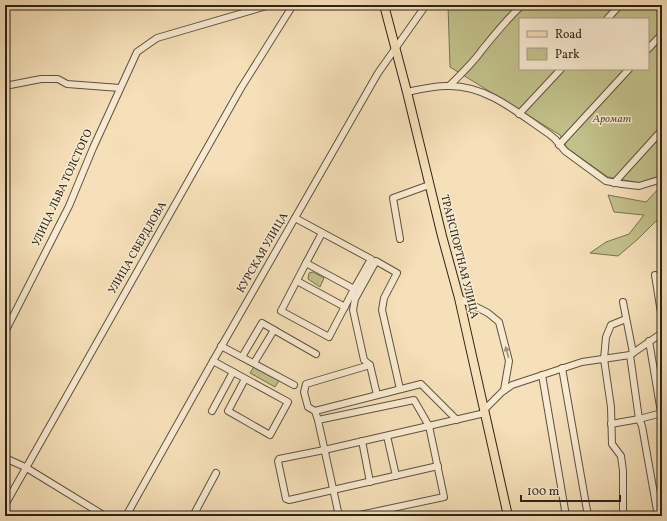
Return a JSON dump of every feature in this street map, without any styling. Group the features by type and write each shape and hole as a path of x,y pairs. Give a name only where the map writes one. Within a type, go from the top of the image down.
{"main road":[{"name":"ТРАНСПОРТНАЯ УЛИЦА","path":"384,5 459,298 508,516"}],"street":[{"name":"УЛИЦА ЛЬВА ТОЛСТОГО","path":"5,332 69,206 93,148 137,52 156,38 270,5"},
{"name":"УЛИЦА СВЕРДЛОВА","path":"5,504 241,88 293,5"},
{"name":"КУРСКАЯ УЛИЦА","path":"126,516 378,73 426,5"},
{"path":"450,86 512,14 522,5"},
{"path":"608,18 620,5"},
{"path":"649,48 662,34"},
{"path":"519,114 560,70"},
{"path":"559,144 628,70"},
{"path":"5,86 41,79 58,79 67,84 120,88"},
{"path":"407,92 426,88 450,86 482,92 494,97 555,139 565,151 606,181 639,186 662,179"},
{"path":"614,182 662,130"},
{"path":"400,239 393,198 429,185"},
{"path":"295,218 371,258 329,337 280,311 322,233"},
{"path":"377,395 370,364 364,360 353,310 355,299 376,261 397,273 384,298 382,310 400,389"},
{"path":"306,263 354,289"},
{"path":"654,275 662,319"},
{"path":"296,281 345,307"},
{"path":"459,298 488,313 499,322 509,361 504,390"},
{"path":"624,302 626,319 630,330 631,354 639,419 642,426 659,516"},
{"path":"622,516 623,471 621,456 612,444 611,407 604,358 606,337 611,325 626,319"},
{"path":"242,357 262,323 316,354"},
{"path":"254,363 274,330"},
{"path":"438,466 289,500 286,499 278,461 279,459 457,420 485,412 504,390 512,385 582,362 631,354 662,333"},
{"path":"611,424 662,415 649,341"},
{"path":"222,346 294,385"},
{"path":"213,361 233,372 246,379 288,402 270,435 228,411 246,379"},
{"path":"339,516 318,420 315,411 308,407 304,392 306,384 370,364"},
{"path":"562,368 588,516"},
{"path":"212,411 233,372"},
{"path":"542,375 566,516"},
{"path":"315,411 421,384 457,420"},
{"path":"318,420 414,400 429,426 444,498 355,516"},
{"path":"386,436 396,476"},
{"path":"362,441 370,482"},
{"path":"5,458 25,467 105,516"},
{"path":"193,516 216,473"},
{"path":"659,516 662,513"}],"green space":[{"name":"Аромат","path":"448,5 662,5 662,175 640,183 608,177 567,148 560,135 450,67"},
{"path":"660,187 659,201 662,205 662,218 655,222 618,256 590,253 606,242 629,234 644,215 614,212 608,195 646,202"},
{"path":"313,272 324,278 320,287 308,279 309,273"},
{"path":"255,365 280,379 275,387 250,373"}]}
